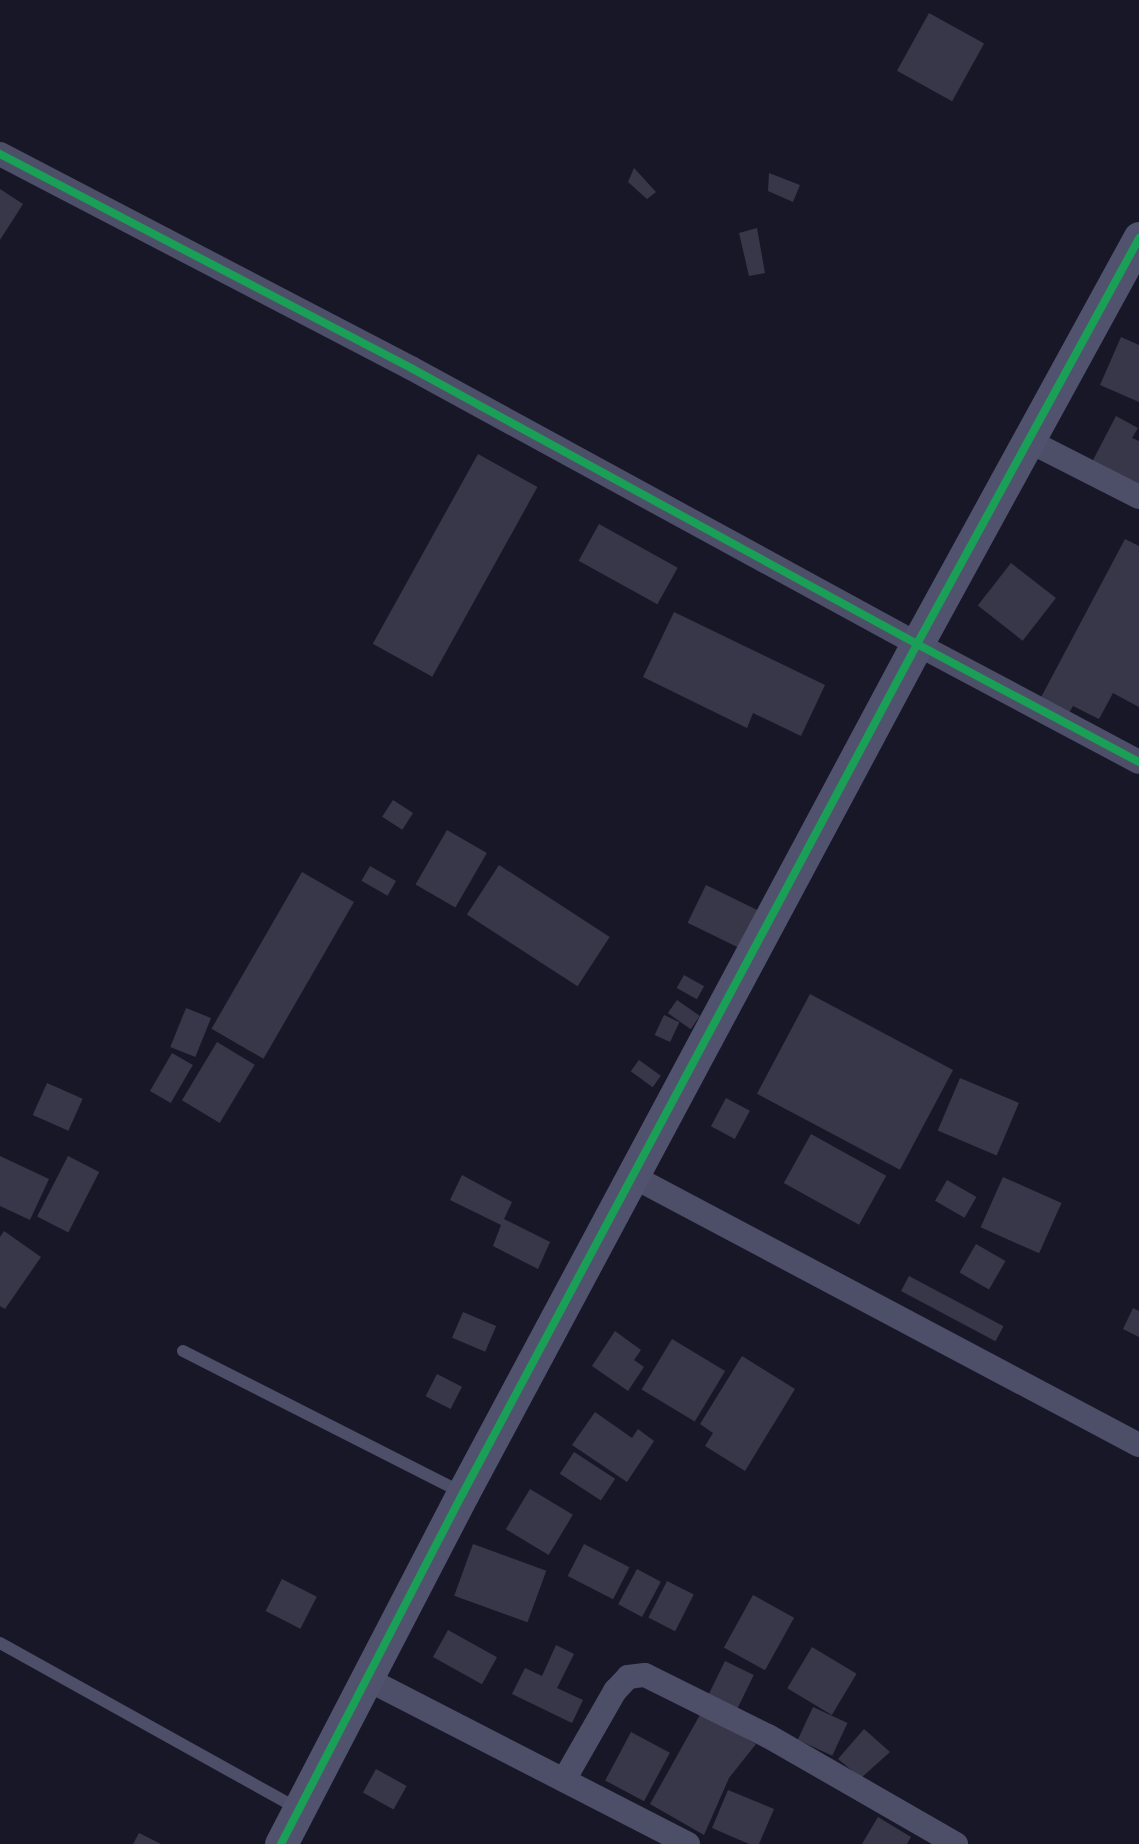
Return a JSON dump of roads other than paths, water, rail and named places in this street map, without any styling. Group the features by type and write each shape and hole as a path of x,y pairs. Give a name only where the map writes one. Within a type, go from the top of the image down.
{"street":[{"path":"0,154 411,368 917,644 1139,762"},
{"path":"281,1844 463,1493 632,1176 917,644 1139,238"},
{"path":"1029,441 1139,497"},
{"path":"632,1176 1139,1445"},
{"path":"564,1780 615,1691 628,1677 645,1675 768,1736 956,1844"},
{"path":"367,1679 688,1844"}],"lane":[{"path":"183,1351 463,1493"},
{"path":"0,1643 299,1809"}]}
